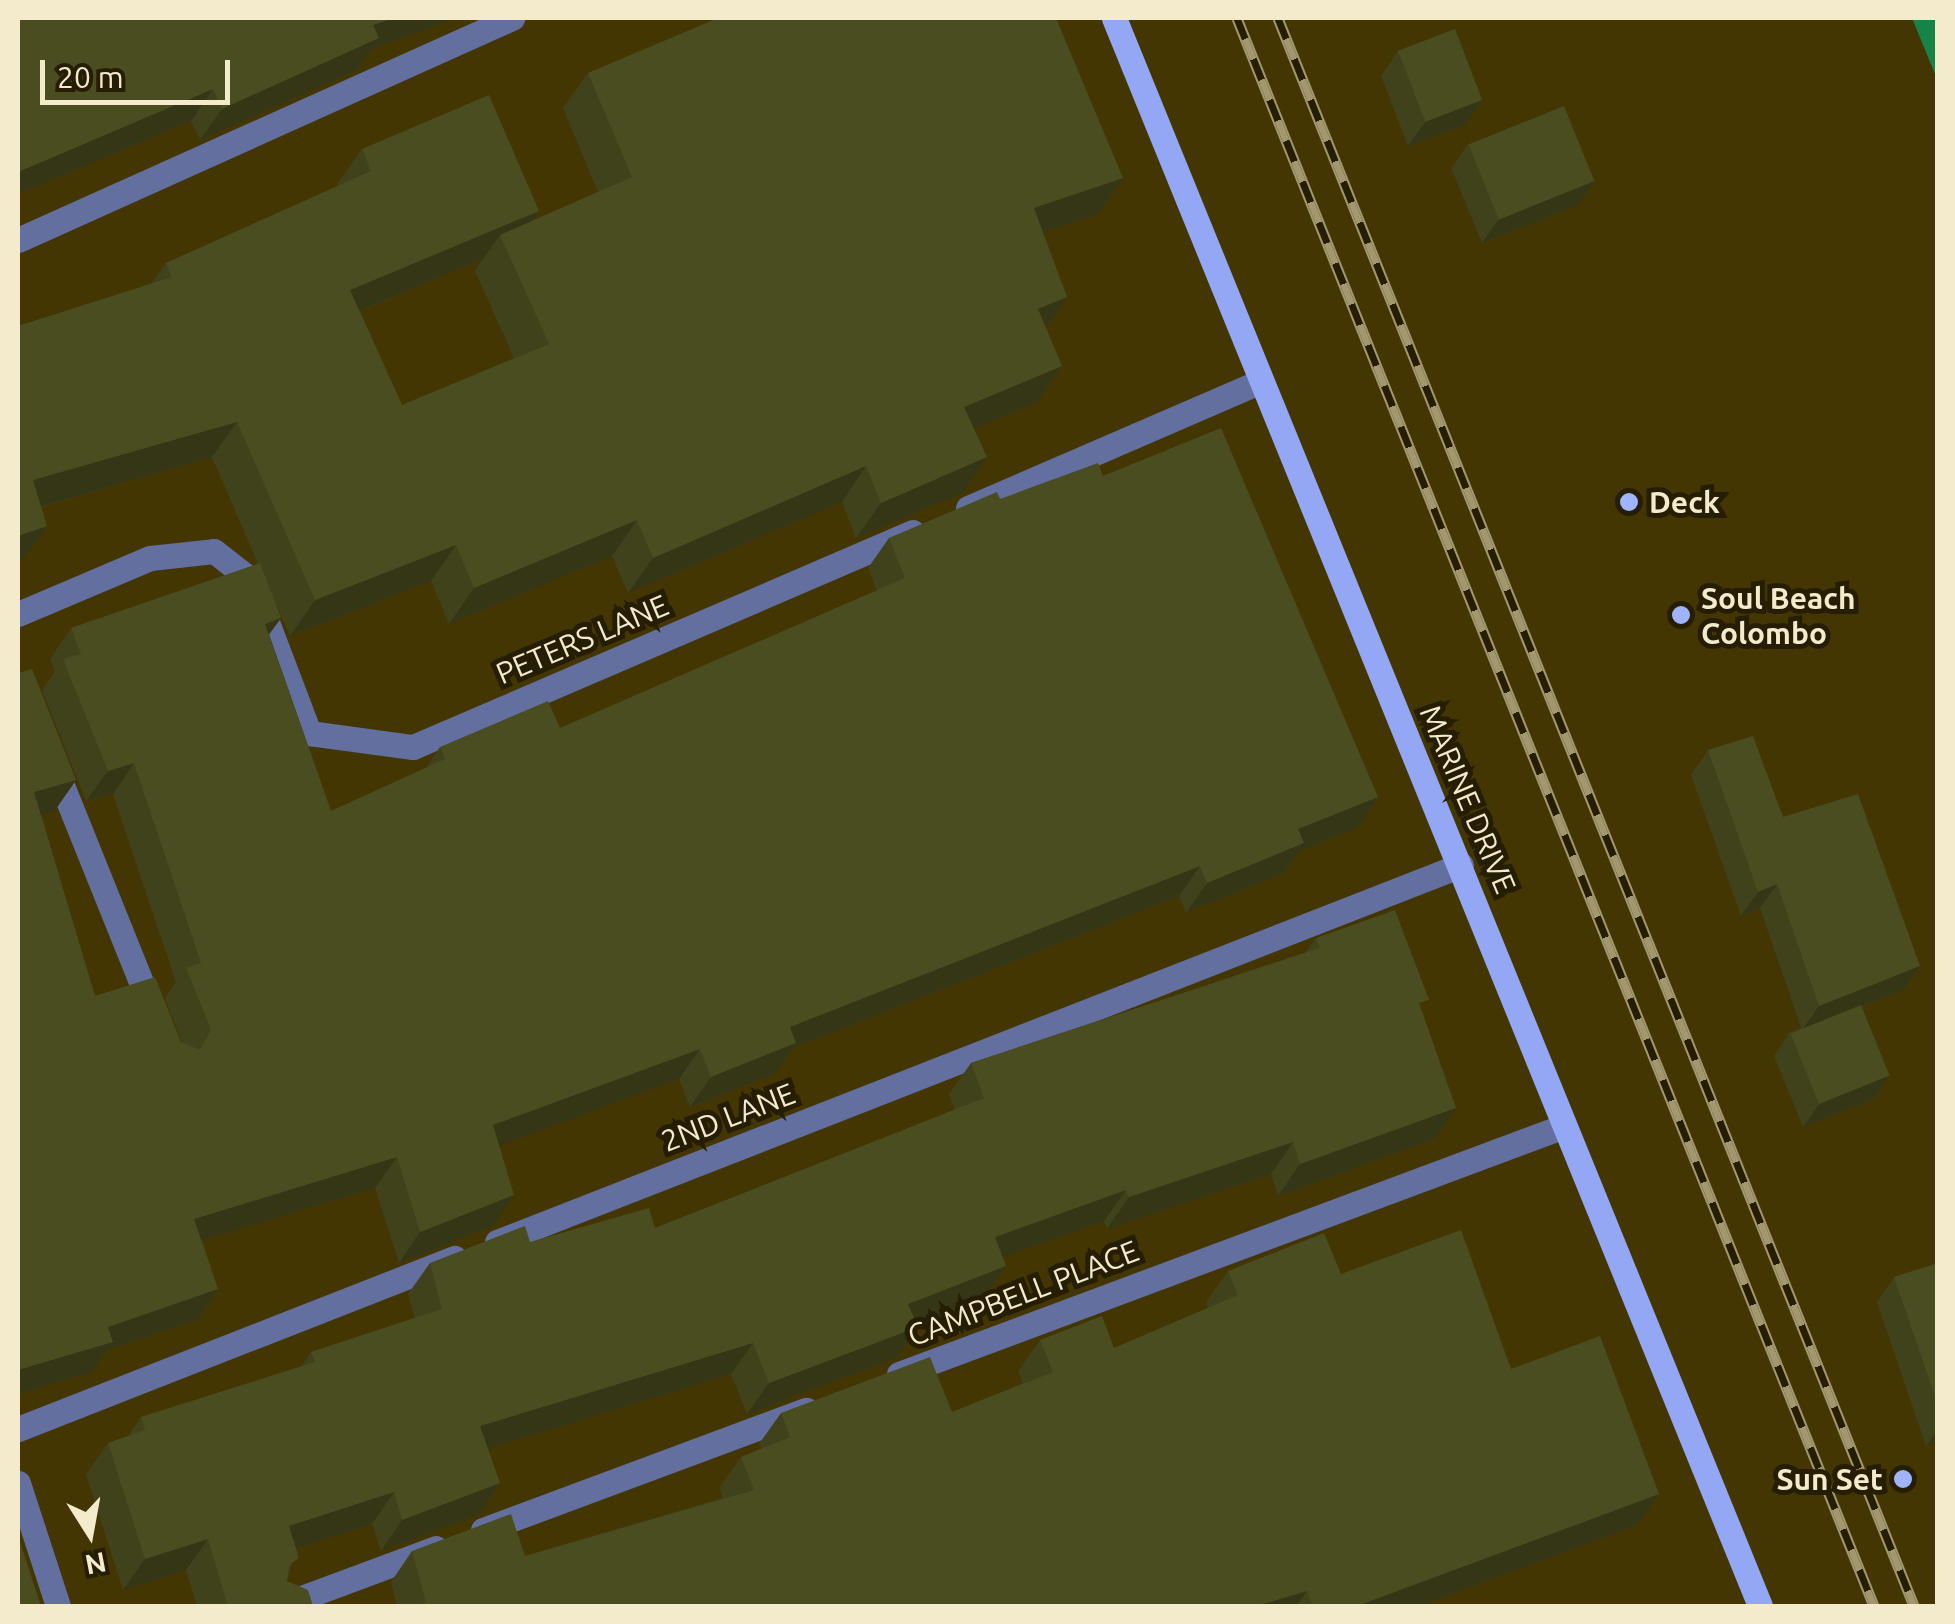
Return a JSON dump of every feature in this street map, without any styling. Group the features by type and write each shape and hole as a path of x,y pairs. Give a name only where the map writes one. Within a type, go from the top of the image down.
{"main road":[{"name":"MARINE DRIVE","path":"1114,18 1258,383 1461,865 1760,1606"}],"street":[{"path":"18,240 512,18"},
{"name":"PETERS LANE","path":"18,614 150,558 214,551 251,580 308,733 413,747 1258,383"},
{"path":"46,745 167,1047"},
{"name":"2ND LANE","path":"18,1429 1461,865"},
{"name":"CAMPBELL PLACE","path":"873,1384 1564,1126"},
{"path":"280,1606 836,1398"},
{"path":"18,1482 58,1606"}],"shaded area":[{"path":"1912,18 1937,18 1937,79"}],"building":[{"path":"18,18 394,18 373,25 379,38 222,109 213,89 18,172"},
{"path":"718,18 1056,18 1123,178 1034,208 1067,297 1038,309 1062,366 964,407 987,457 881,503 866,466 653,558 637,520 474,588 456,545 315,600 237,422 33,480 47,526 18,536 18,326 172,277 166,263 371,171 362,149 489,95 539,211 350,290 402,405 549,344 500,235 632,177 588,73"},
{"path":"1455,29 1482,100 1425,122 1398,51"},
{"path":"1564,106 1594,181 1499,220 1469,145"},
{"path":"1221,428 1378,797 1298,829 1304,843 1207,883 1200,866 790,1027 796,1043 711,1077 700,1049 493,1125 514,1195 420,1232 397,1157 194,1219 218,1289 108,1327 113,1342 18,1370 18,673 32,669 76,780 34,792 95,996 155,977 181,1042 200,1050 211,1030 186,968 201,963 134,763 108,771 63,659 81,654 71,628 260,563 281,618 265,624 331,811 445,759 440,747 548,701 560,728 905,578 889,538 997,492 1000,499 1098,463 1103,476"},
{"path":"1753,736 1783,817 1858,794 1920,966 1819,1006 1777,884 1758,892 1708,750"},
{"path":"1395,910 1429,1000 1419,1003 1456,1108 1300,1164 1293,1142 1129,1197 1126,1190 995,1237 1006,1266 908,1304 918,1327 769,1383 753,1343 480,1426 500,1483 402,1520 394,1492 289,1526 299,1558 289,1565 287,1581 308,1590 313,1606 228,1606 208,1539 145,1559 108,1443 145,1430 141,1417 315,1362 311,1352 442,1309 430,1263 525,1226 530,1242 649,1208 655,1228 984,1098 971,1063 1320,948 1316,938"},
{"path":"1861,1005 1889,1075 1819,1104 1791,1033"},
{"path":"1461,1230 1511,1369 1600,1336 1659,1494 1357,1606 1313,1606 1307,1591 1256,1606 416,1606 426,1602 412,1551 511,1514 525,1556 754,1490 741,1457 790,1437 781,1413 930,1357 952,1412 1053,1372 1040,1340 1102,1316 1114,1348 1238,1295 1228,1271 1324,1233 1341,1274"},
{"path":"1938,1263 1938,1405 1894,1277"},
{"path":"18,1536 41,1606 18,1606"}],"railway":[{"path":"1237,18 1874,1606"},
{"path":"1278,18 1914,1606"}],"place":[{"name":"Deck","path":"1629,502"},
{"name":"Soul Beach Colombo","path":"1681,615"},
{"name":"Sun Set","path":"1903,1479"}]}
